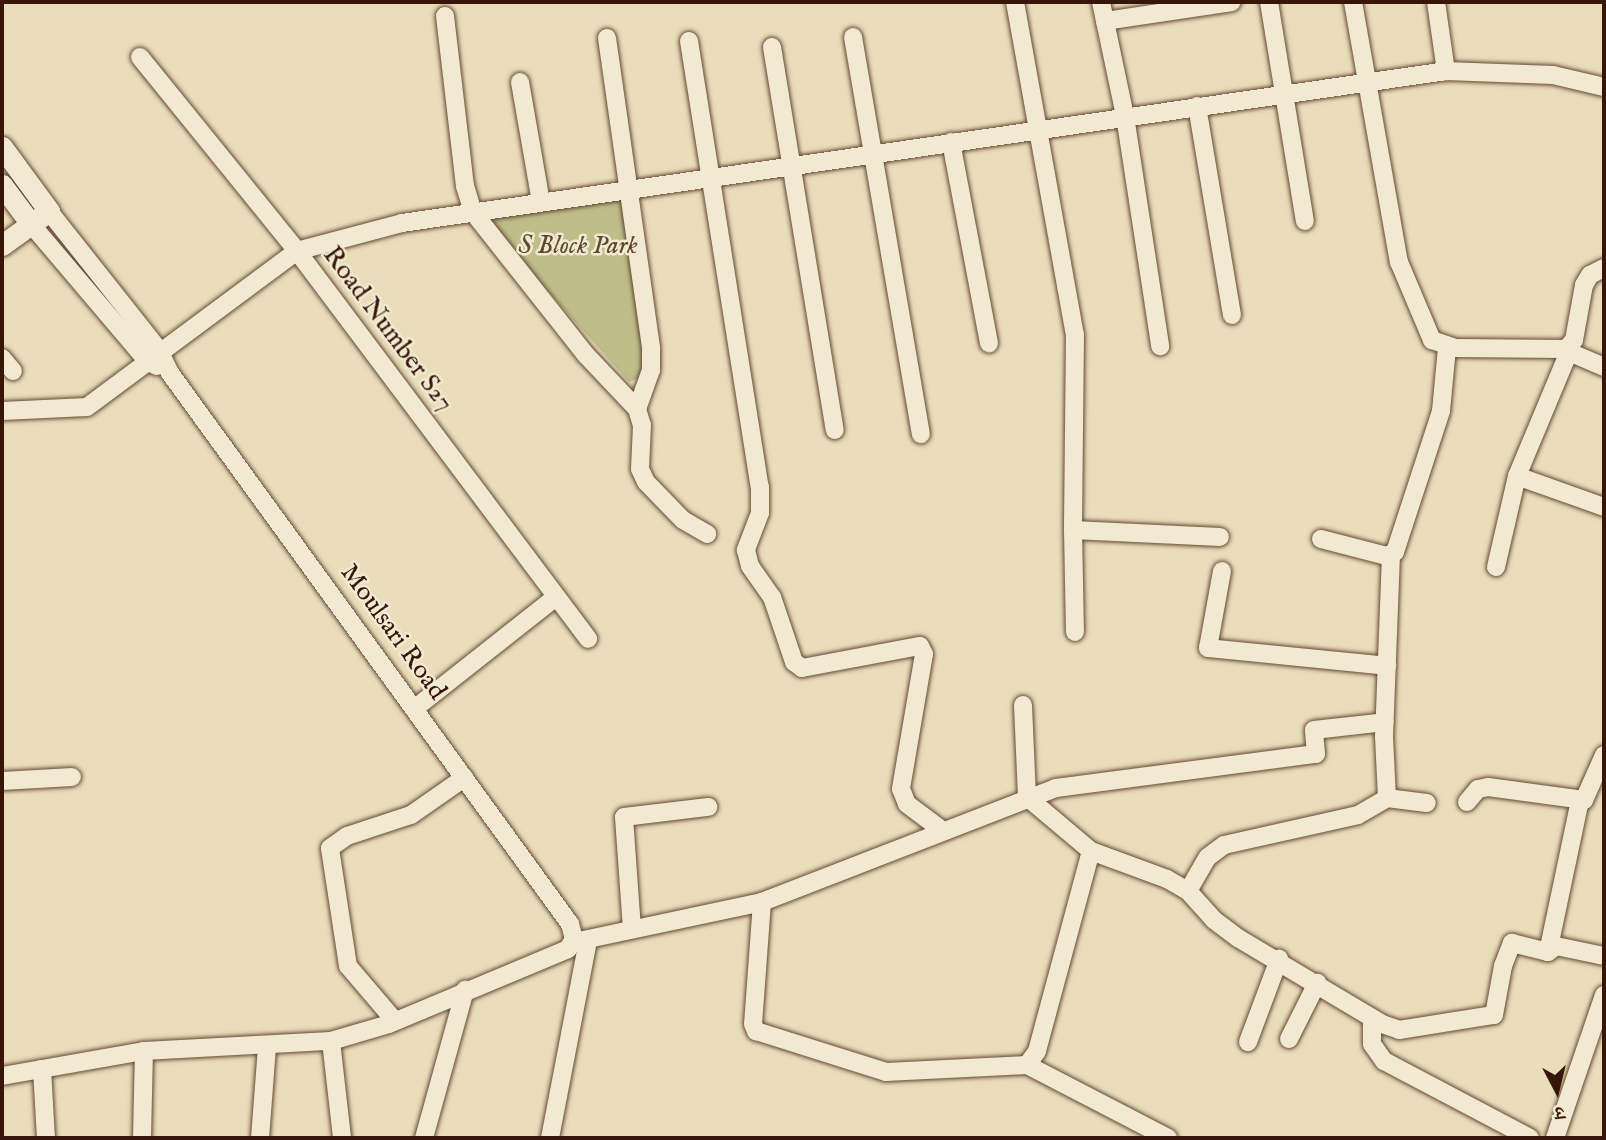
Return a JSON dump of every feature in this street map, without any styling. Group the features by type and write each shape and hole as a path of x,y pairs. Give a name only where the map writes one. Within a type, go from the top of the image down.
{"street":[{"path":"1015,2 1075,334 1074,632"},
{"path":"1101,2 1125,116 1160,346"},
{"path":"1105,21 1186,4 1232,2"},
{"path":"1269,2 1305,220"},
{"path":"1353,2 1399,262 1428,333 1437,344 1447,347 1570,349 1604,367"},
{"path":"1436,2 1446,71"},
{"path":"445,16 466,186 473,212 579,347 637,410 642,421 640,469 646,482 683,520 707,534"},
{"path":"853,37 870,154 920,434"},
{"path":"607,38 652,357 637,410"},
{"path":"689,41 760,487 760,513 746,550 750,566 772,597 794,662 802,668 914,645 923,650 901,789 907,804 943,831"},
{"path":"772,47 835,430"},
{"name":"Road Number S27","path":"140,57 297,251 588,639"},
{"path":"2,411 87,407 153,355 297,251 402,223 1446,71 1553,75 1604,87"},
{"path":"520,82 541,202"},
{"path":"1197,106 1232,315"},
{"path":"951,142 989,343"},
{"name":"Moulsari Road","path":"2,147 153,355"},
{"name":"Moulsari Road","path":"2,185 31,224 170,373 581,941"},
{"path":"2,245 49,211"},
{"path":"1496,567 1517,476 1570,349 1584,285 1590,275 1604,268"},
{"path":"1387,798 1385,722 1391,555 1398,548 1441,411 1447,347"},
{"path":"1517,476 1604,507"},
{"path":"1073,530 1220,537"},
{"path":"1321,539 1391,555"},
{"path":"1222,571 1208,648 1387,666"},
{"path":"414,709 556,597"},
{"path":"1023,705 1027,797 1091,851 1150,870 1188,891 1220,925 1373,1019 1405,1030 1490,1018 1499,1004 1503,966 1512,943 1548,952"},
{"path":"2,1076 144,1051 331,1041 395,1021 581,941 762,902 1027,797 1087,781 1258,765 1316,754 1314,730 1385,722"},
{"path":"1467,802 1484,787 1580,800 1590,796 1604,755"},
{"path":"2,781 72,777"},
{"path":"395,1021 348,966 330,848 347,836 411,815 464,778"},
{"path":"1188,891 1208,858 1224,845 1358,815 1387,798 1427,803"},
{"path":"1548,952 1580,800"},
{"path":"632,929 624,817 708,807"},
{"path":"1027,1065 1037,1051 1091,851"},
{"path":"762,902 752,1024 756,1031 886,1072 1027,1065 1168,1138"},
{"path":"550,1138 581,941"},
{"path":"1548,952 1556,946 1604,956"},
{"path":"1248,1042 1279,959"},
{"path":"1289,1039 1317,984"},
{"path":"424,1138 465,990"},
{"path":"1555,1138 1604,995"},
{"path":"1373,1019 1372,1044 1384,1061 1530,1138"},
{"path":"331,1041 342,1138"},
{"path":"260,1138 267,1046"},
{"path":"142,1138 144,1051"},
{"path":"42,1069 46,1138"}],"green space":[{"name":"S Block Park","path":"623,188 651,373 629,382 471,205"}]}
